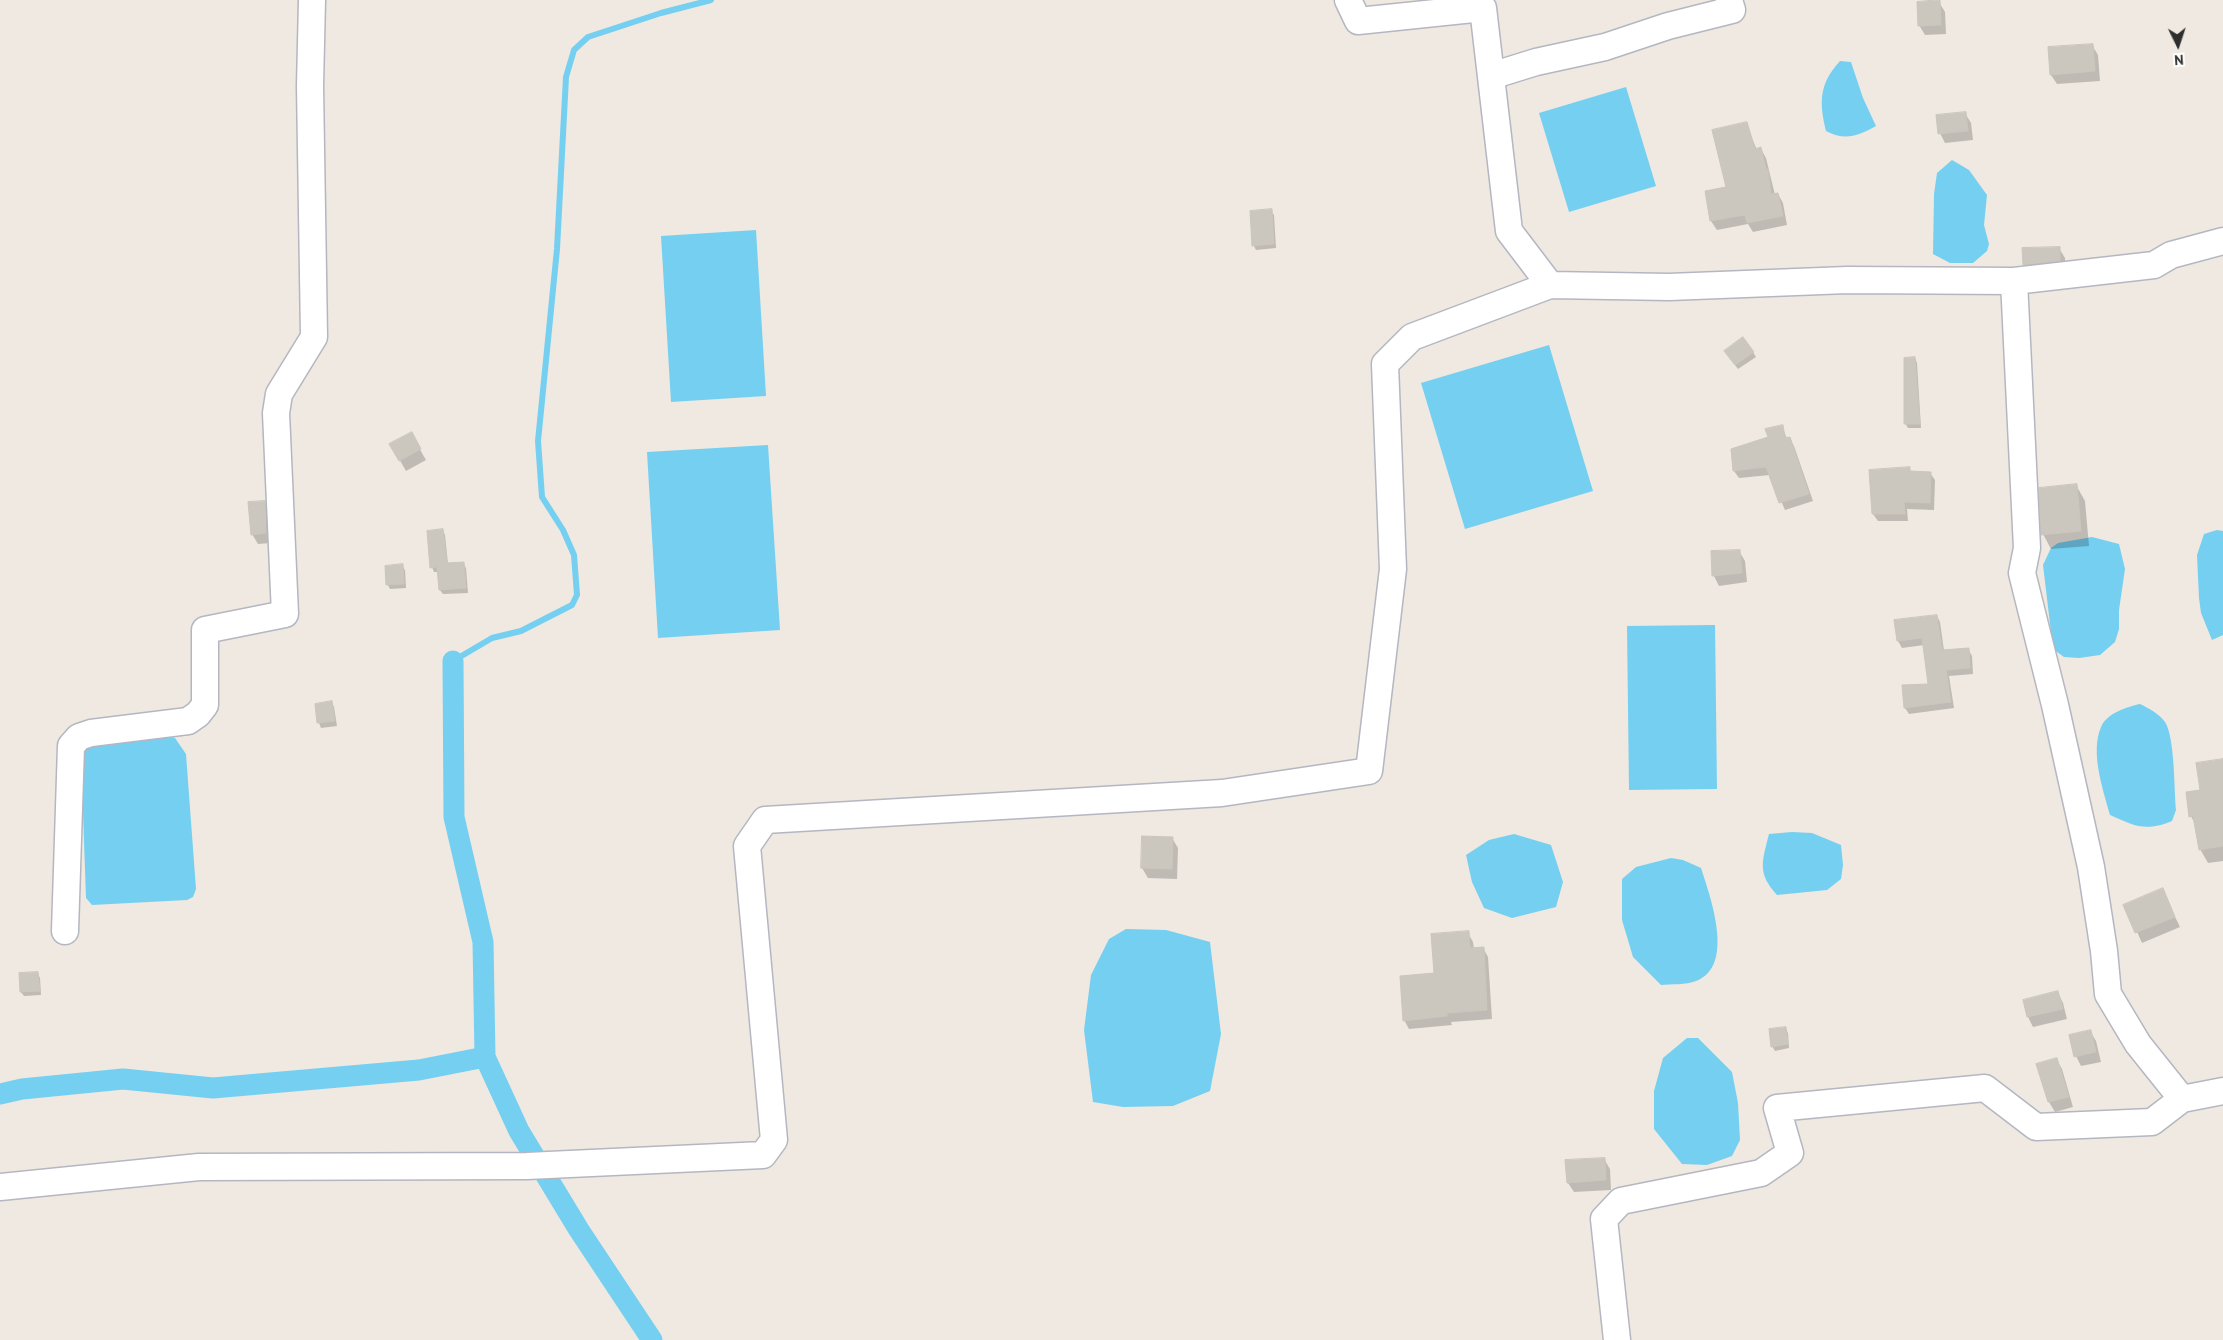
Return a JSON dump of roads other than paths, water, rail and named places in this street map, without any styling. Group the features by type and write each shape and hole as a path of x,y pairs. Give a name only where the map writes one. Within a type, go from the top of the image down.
{"street":[{"path":"65,931 71,746 78,737 91,733 188,721 198,714 205,705 205,630 285,614 276,413 279,394 314,337 310,116 312,0"},
{"path":"1348,0 1358,21 1483,8 1509,232 1550,285"},
{"path":"1491,76 1536,62 1606,47 1668,26 1732,10 1730,0"},
{"path":"0,1187 199,1167 527,1166 763,1154 774,1140 747,846 765,820 1222,793 1369,771 1393,569 1385,364 1412,337 1550,285 1669,287 1847,280 2014,281 2154,265 2171,255 2223,241"},
{"path":"2014,281 2027,548 2022,573 2055,705 2091,867 2104,951 2108,994 2138,1044 2182,1100"},
{"path":"1617,1340 1604,1220 1621,1201 1761,1173 1790,1153 1777,1108 1985,1088 2036,1127 2152,1122 2182,1100 2223,1092"}],"water":[{"path":"1840,61 1851,62 1863,98 1876,126 1857,135 1839,136 1826,131 1822,111 1822,94 1828,78"},
{"path":"1626,87 1656,186 1569,212 1539,113"},
{"path":"1952,160 1969,170 1987,195 1984,225 1989,244 1987,251 1973,263 1950,263 1933,254 1934,194 1937,173"},
{"path":"756,230 766,396 671,402 661,236"},
{"path":"1549,345 1593,491 1465,529 1421,383"},
{"path":"768,445 780,630 658,638 647,452"},
{"path":"2217,530 2223,531 2223,635 2212,640 2201,613 2197,555 2204,534"},
{"path":"2092,537 2119,544 2125,569 2119,610 2119,629 2115,642 2100,655 2079,658 2064,657 2053,649 2043,565 2051,548 2058,543"},
{"path":"1715,625 1717,789 1629,790 1627,626"},
{"path":"2140,704 2157,714 2165,722 2168,729 2171,739 2176,810 2172,821 2147,827 2133,825 2110,815 2101,783 2097,759 2098,737 2104,722 2118,711"},
{"path":"164,736 175,738 186,754 196,889 193,897 187,900 92,905 86,898 81,756 83,751 94,745"},
{"path":"1812,833 1841,845 1843,865 1841,879 1827,890 1777,895 1766,880 1763,867 1764,852 1769,834"},
{"path":"1514,834 1551,845 1563,882 1556,907 1512,918 1484,908 1472,882 1466,855 1489,840"},
{"path":"1671,858 1683,860 1701,868 1714,912 1718,946 1715,961 1708,973 1696,981 1683,984 1661,985 1633,957 1622,920 1622,879 1636,867"},
{"path":"1126,929 1166,930 1210,942 1221,1034 1210,1091 1173,1106 1123,1107 1093,1102 1084,1030 1091,975 1109,939"},
{"path":"1687,1038 1698,1038 1732,1072 1738,1103 1740,1140 1732,1156 1707,1165 1682,1164 1654,1129 1654,1091 1663,1058"}],"waterway":[{"path":"453,661 492,638 521,631 572,605 577,595 574,555 563,530 542,497 538,441 557,249 566,77 574,50 588,37 661,13 711,0"},
{"path":"453,661 454,817 483,942 485,1057 519,1131 579,1230 652,1340"},
{"path":"0,1094 22,1089 123,1079 213,1088 419,1070 485,1057"}]}
